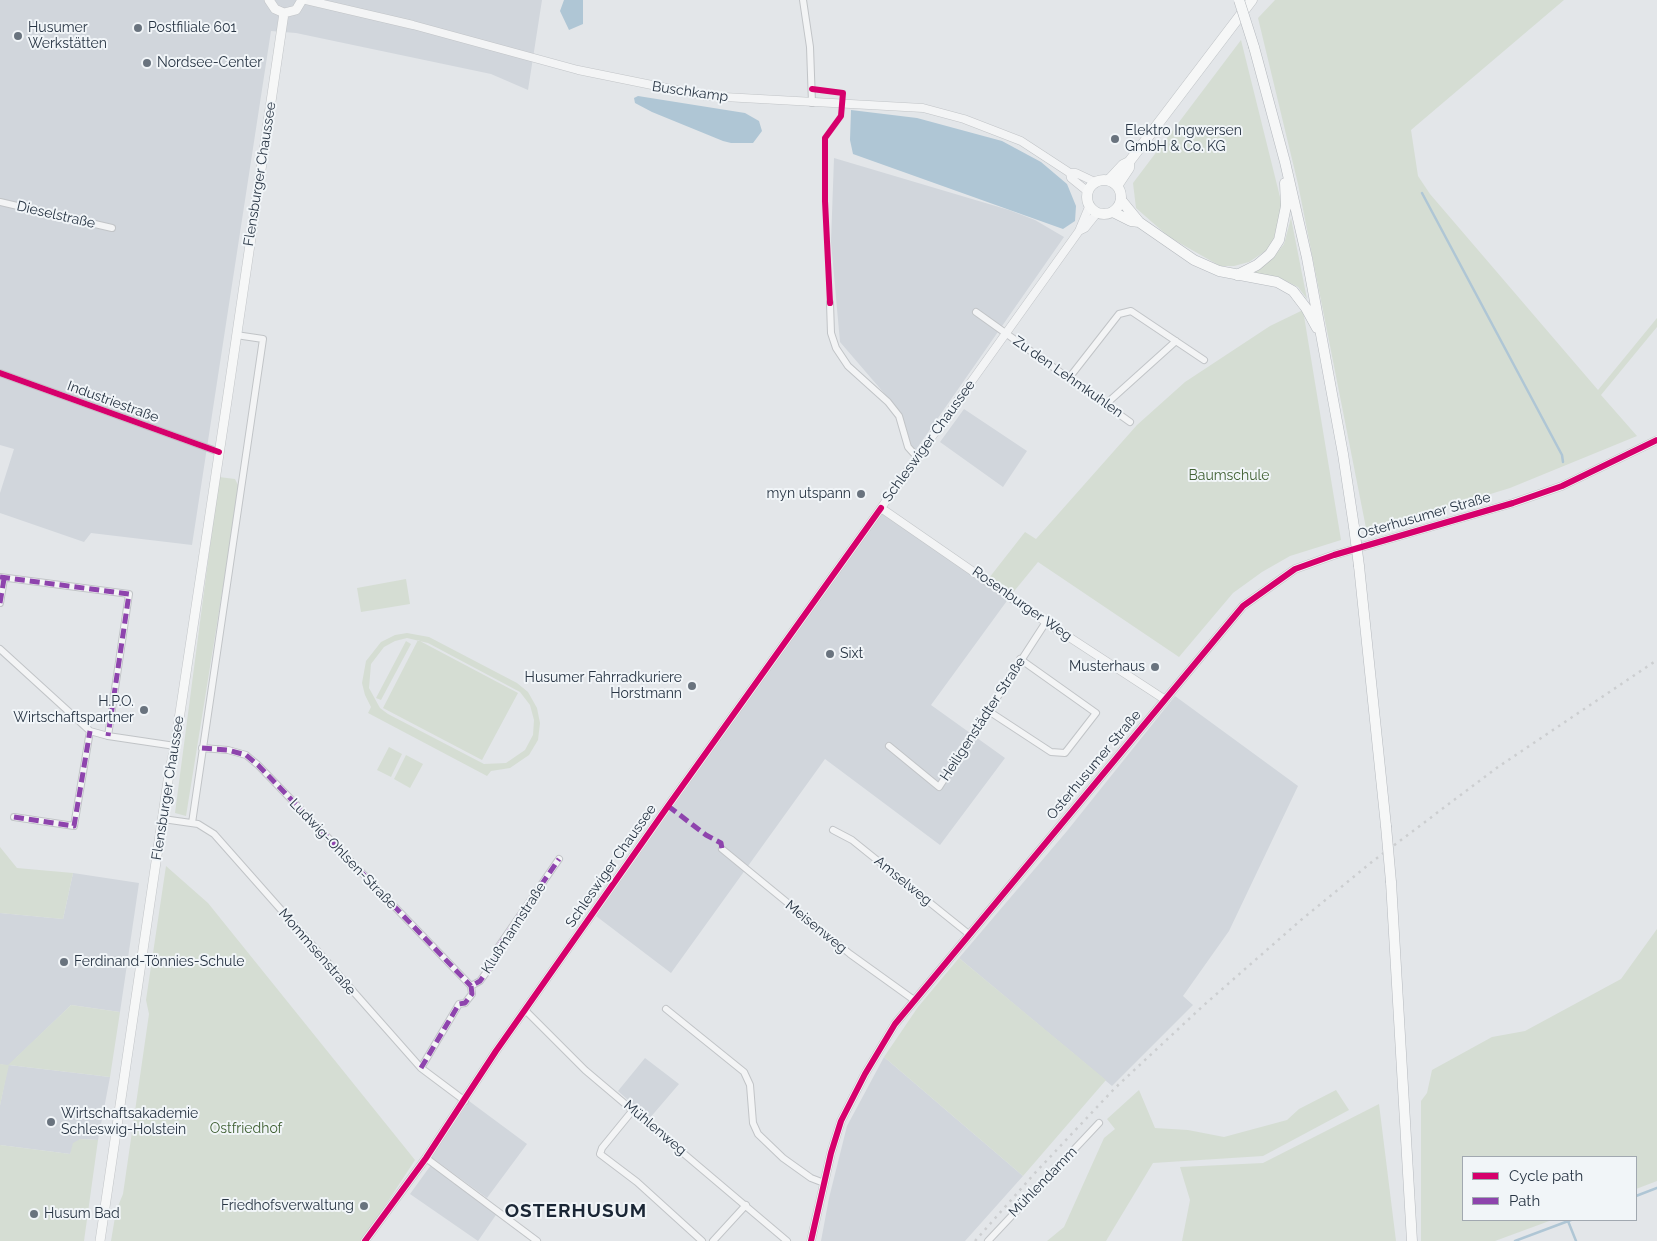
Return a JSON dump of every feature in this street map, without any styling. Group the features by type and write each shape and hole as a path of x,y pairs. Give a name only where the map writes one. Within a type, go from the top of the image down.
{"main road":[{"path":"269,0 275,9 284,13 296,10 304,0"},
{"path":"1239,0 1285,162 1307,258 1324,345 1360,566 1391,882 1412,1241"},
{"path":"1139,222 1132,221 1113,212 1093,210 1086,196 1087,191 1095,182 1113,183 1129,168 1129,162 1252,0"},
{"name":"Flensburger Chaussee","path":"100,1241 284,13"},
{"path":"1237,275 1257,265 1270,254 1279,240 1286,206 1285,162"},
{"path":"1113,183 1121,200 1139,222 1194,260 1219,271 1277,282 1293,291 1306,308 1324,345"},
{"path":"1113,212 1121,200"}],"street":[{"name":"Buschkamp","path":"304,0 640,84 706,96 923,108 964,119 1021,141 1070,173 1076,173 1095,182"},
{"path":"803,0 811,56 812,103"},
{"name":"Buschkamp","path":"1070,173 1071,178 1087,191"},
{"name":"Dieselstraße","path":"0,202 112,228"},
{"name":"Schleswiger Chaussee","path":"365,1241 426,1158 496,1051 526,1011 668,806 1079,231 1080,223 1093,210"},
{"path":"830,303 831,333 836,348 848,366 888,402 899,416 908,447 917,458"},
{"path":"1068,378 1119,314 1131,311 1204,360"},
{"name":"Zu den Lehmkuhlen","path":"976,312 1130,422"},
{"name":"Flensburger Chaussee","path":"192,824 263,339 236,334"},
{"path":"1106,404 1176,340"},
{"name":"Industriestraße","path":"0,374 219,452"},
{"name":"Osterhusumer Straße","path":"811,1241 841,1121 876,1054 914,1000 1243,606 1295,570 1334,555 1513,503 1562,486 1657,440"},
{"name":"Rosenburger Weg","path":"881,508 1046,622 1164,699"},
{"path":"0,603 2,578 129,594 108,736"},
{"name":"Heiligenstädter Straße","path":"889,746 939,788 987,710 1046,622"},
{"path":"0,649 90,731 108,736 175,746"},
{"path":"987,710 1051,752 1066,753 1096,713 1020,659"},
{"path":"14,817 74,826 90,731"},
{"name":"Ludwig-Ohlsen-Straße","path":"202,748 228,750 246,755 258,765 471,986"},
{"name":"Mommsenstraße","path":"163,819 203,826 214,834 421,1068 464,1101"},
{"name":"Amselweg","path":"833,830 852,840 970,935"},
{"name":"Meisenweg","path":"722,849 850,954 914,1000"},
{"name":"Klußmannstraße","path":"421,1068 459,1004 465,1003 472,994 471,986 480,981 496,959 497,949 559,859"},
{"path":"666,1009 744,1072 750,1085 753,1123 758,1134 783,1158 811,1178 824,1183"},
{"name":"Mühlenweg","path":"526,1011 586,1070 787,1241"},
{"path":"633,1110 602,1148 600,1154 637,1182 702,1241"},
{"name":"Mühlendamm","path":"988,1241 1099,1124"},
{"path":"426,1158 537,1241"},
{"path":"713,1241 746,1205"}],"shaded area":[{"path":"0,0 542,0 528,90 491,74 296,33 271,31 192,545 91,533 84,542 0,513 0,493 14,449 0,445"},
{"path":"834,158 1009,210 1035,220 1064,237 915,451 911,445 902,414 840,342 831,242"},
{"path":"964,409 1027,451 1003,487 940,442"},
{"path":"882,510 1009,598 931,705 1005,758 940,845 825,759 671,973 596,916"},
{"path":"1175,696 1298,786 1229,931 1183,996 1193,1005 1112,1086 959,958 1067,831"},
{"name":"Ferdinand-Tönnies-Schule","path":"73,873 139,883 120,1012 71,1005 9,1065 110,1077 98,1140 80,1139 70,1154 0,1145 0,1105 8,1066 0,1064 0,913 63,919"},
{"path":"884,1057 1023,1176 965,1241 821,1241 829,1198 847,1126"},
{"path":"645,1058 679,1084 649,1119 618,1091"},
{"path":"469,1101 527,1144 487,1198 431,1157"},
{"path":"431,1165 498,1212 478,1241 410,1194"}],"green space":[{"path":"1275,0 1564,0 1411,130 1418,176 1430,194 1598,390 1657,318 1657,327 1601,395 1637,436 1510,488 1435,511 1366,528 1298,184 1258,18"},
{"path":"1241,40 1282,205 1274,238 1267,250 1249,262 1234,266 1220,266 1169,237 1136,208 1133,183"},
{"path":"1291,218 1307,299 1298,287 1278,277 1249,273 1273,258 1284,244"},
{"name":"Baumschule","path":"1303,310 1341,540 1290,556 1262,572 1233,593 1179,657 1038,562 1011,595 989,578 1025,532 1036,539 1137,425 1185,382 1270,326"},
{"path":"219,477 235,479 239,487 186,816 175,813"},
{"path":"406,579 410,604 361,612 357,588"},
{"path":"407,633 429,637 517,683 528,692 537,708 540,723 538,740 529,755 510,768 491,771 487,776 368,713 371,707 362,683 366,661 381,642 395,635","holes":["407,638 428,643 520,692 530,705 534,720 533,735 525,750 506,763 484,764 380,708 369,688 371,664 384,647 395,641"]},
{"path":"418,640 518,693 482,760 383,708"},
{"path":"406,641 411,644 381,700 376,698"},
{"path":"389,747 402,754 391,777 377,770"},
{"path":"406,755 423,764 410,788 394,779"},
{"path":"0,847 17,868 73,873 63,919 0,913"},
{"name":"Ostfriedhof","path":"166,866 208,903 415,1160 362,1241 111,1241 116,1211 123,1194 149,1014 146,1000"},
{"path":"1657,929 1657,1181 1637,1189 1637,1156 1462,1156 1462,1221 1549,1221 1495,1241 1421,1241 1421,1101 1427,1093 1432,1070 1492,1037 1525,1031 1621,979"},
{"path":"959,958 1106,1080 1023,1176 884,1057 918,1007"},
{"path":"71,1005 120,1012 110,1077 9,1065 0,1105 0,1064 8,1065"},
{"path":"1139,1090 1155,1128 1188,1130 1224,1137 1287,1120 1299,1109 1336,1090 1349,1110 1263,1156 1153,1163 1106,1241 1047,1241 1064,1227 1104,1138 1115,1129 1107,1119"},
{"path":"1379,1104 1396,1241 1182,1241 1190,1200 1180,1167 1263,1163"},
{"path":"80,1139 98,1140 84,1241 0,1241 0,1145 70,1154 73,1143"}],"water":[{"path":"564,0 583,0 583,24 569,30 560,11"},
{"path":"638,96 745,113 759,121 762,131 753,143 723,141 652,112 635,103 634,98"},
{"path":"851,110 917,118 1002,141 1041,162 1067,184 1076,206 1075,221 1063,229 853,154 850,140"}],"waterway":[{"path":"1422,193 1562,455 1563,462"},
{"path":"1637,1196 1657,1188"},
{"path":"1568,1221 1576,1241"},
{"path":"1515,1241 1568,1221"}],"railway":[{"path":"975,1241 1034,1174 1115,1088 1204,1005 1301,920 1373,861 1498,767 1657,660"}],"marked path":[{"path":"0,577 129,594 108,736"},
{"path":"0,603 4,579"},
{"path":"14,817 74,826 90,731"},
{"path":"202,748 228,750 246,755 258,765 471,986"},
{"path":"668,806 706,835 721,843 722,849"},
{"path":"421,1068 459,1004 465,1003 472,994 471,986 480,981 496,959 497,949 559,859"}],"cycle path":[{"path":"812,89 843,93 841,116 825,138 825,201 830,303"},
{"path":"0,373 219,452"},
{"path":"811,1241 831,1153 841,1121 865,1074 895,1024 1243,606 1295,569 1334,555 1513,503 1562,486 1657,440"},
{"path":"365,1241 426,1158 496,1051 668,806 881,508"}],"place":[{"name":"Postfiliale 601","path":"138,28"},
{"name":"Husumer Werkstätten","path":"18,36"},
{"name":"Nordsee-Center","path":"147,63"},
{"name":"Elektro Ingwersen GmbH & Co. KG","path":"1115,139"},
{"name":"myn utspann","path":"861,494"},
{"name":"Sixt","path":"830,654"},
{"name":"Musterhaus","path":"1155,667"},
{"name":"Husumer Fahrradkuriere Horstmann","path":"692,686"},
{"name":"H.P.O. Wirtschaftspartner","path":"144,710"},
{"name":"Ferdinand-Tönnies-Schule","path":"64,962"},
{"name":"Wirtschaftsakademie Schleswig-Holstein","path":"51,1122"},
{"name":"Friedhofsverwaltung","path":"364,1206"},
{"name":"Husum Bad","path":"34,1214"}],"district":[{"name":"OSTERHUSUM","path":"576,1211"}]}
